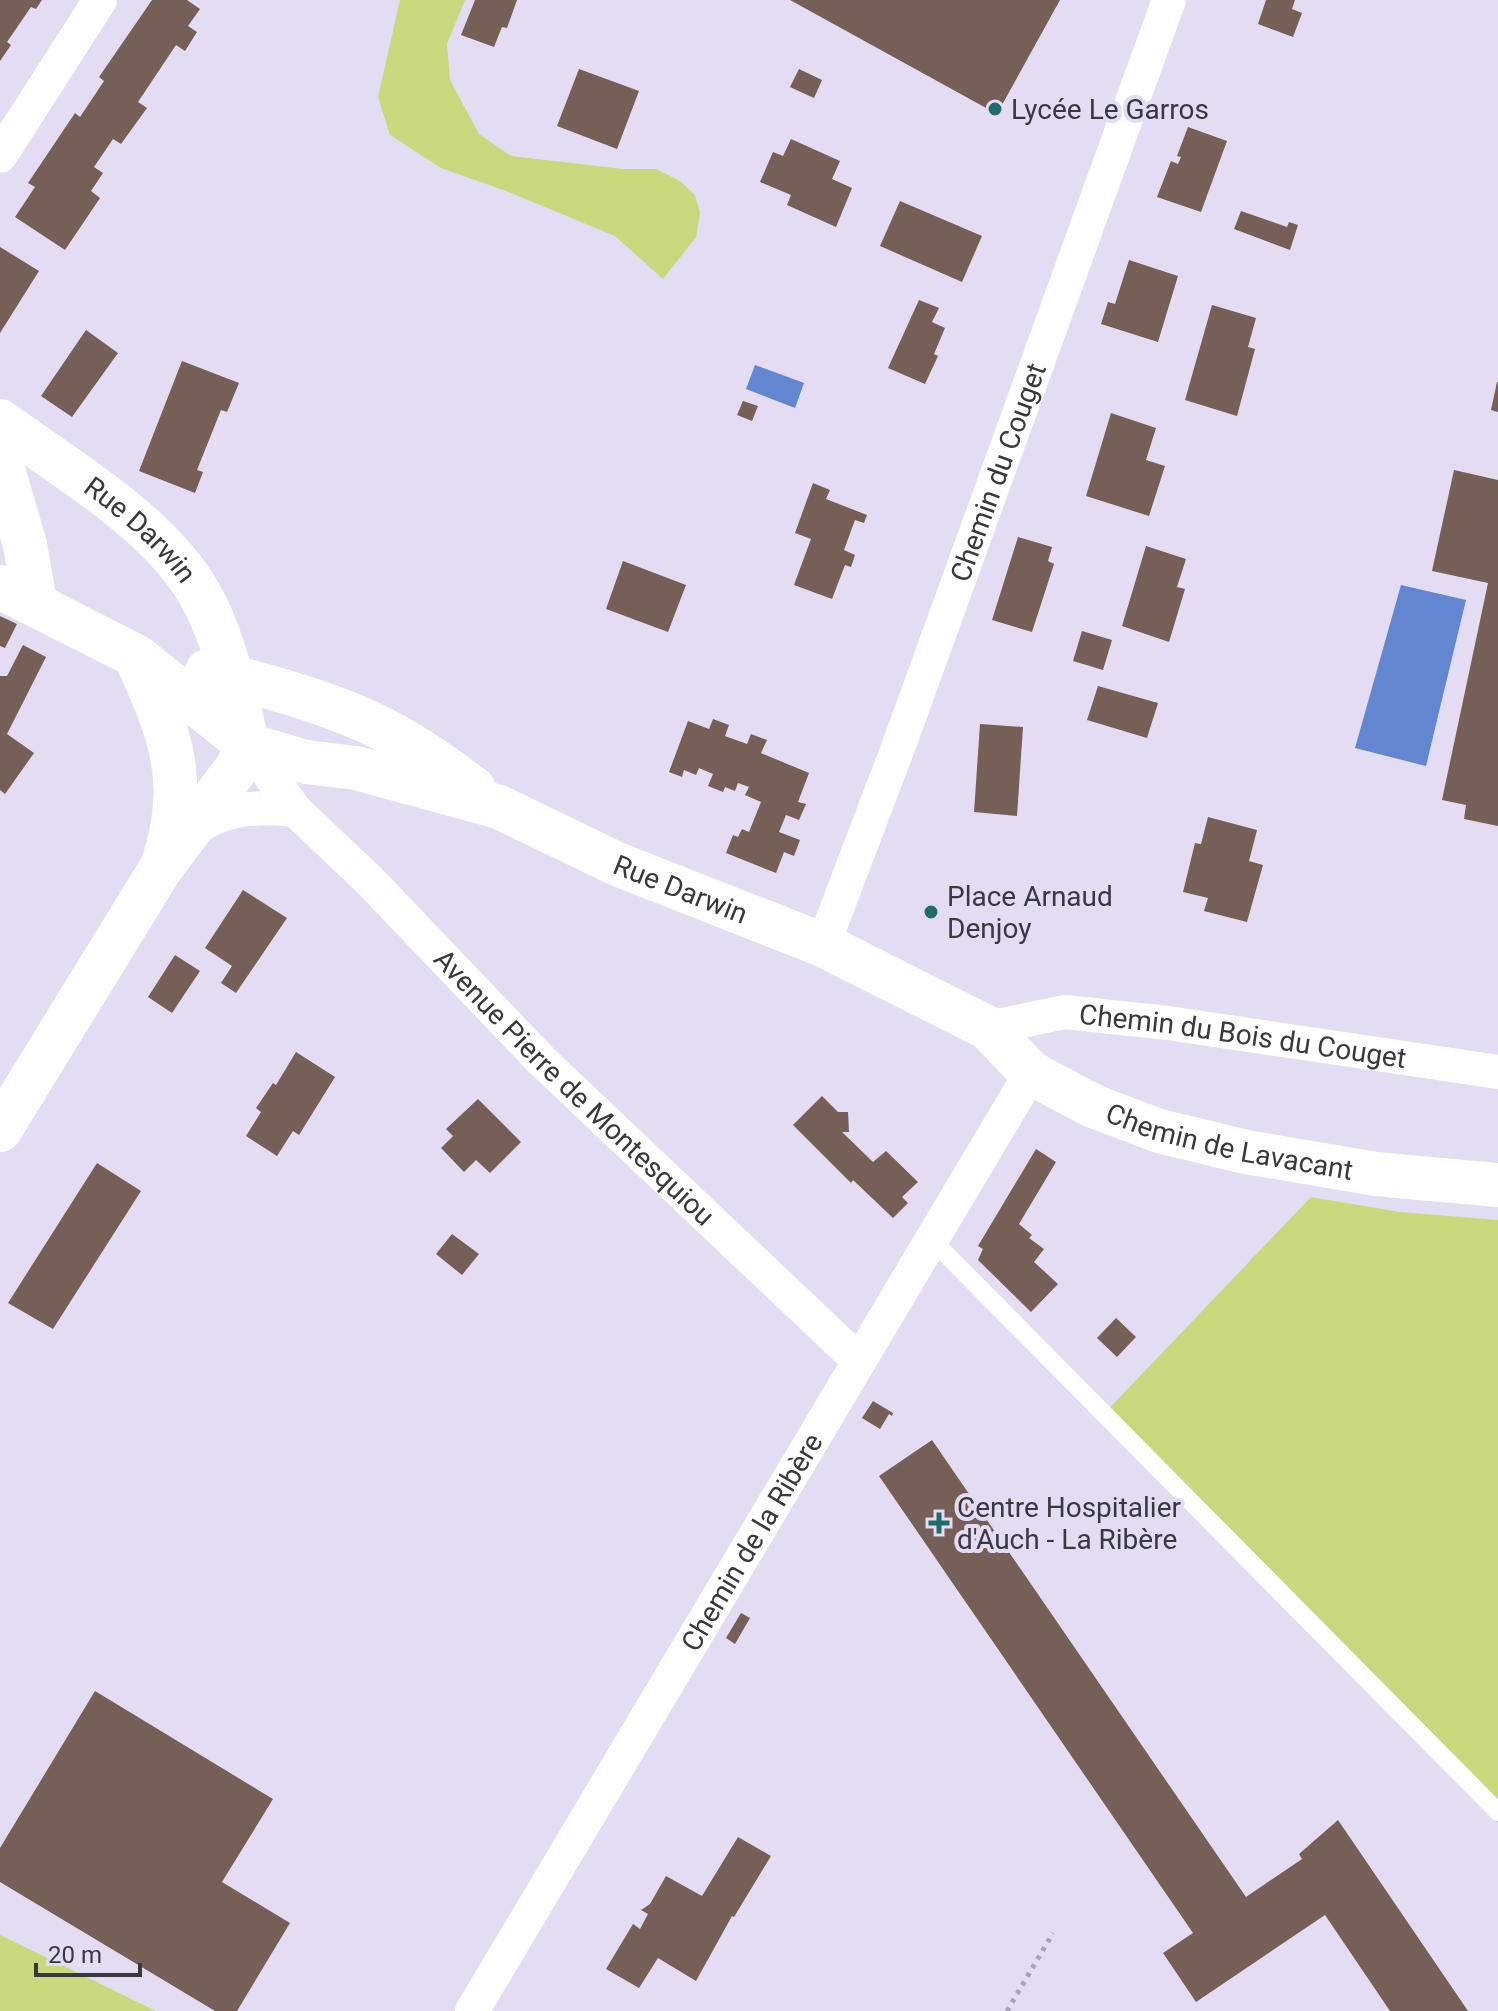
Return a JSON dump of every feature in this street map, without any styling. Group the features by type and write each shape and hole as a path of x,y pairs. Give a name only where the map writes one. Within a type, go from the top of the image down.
{"street":[{"path":"0,156 100,0"},
{"name":"Chemin du Couget","path":"823,945 899,745 1169,0"},
{"name":"Rue Darwin","path":"0,421 126,512 164,546 199,592 215,627 231,677 234,734 306,762 356,768 499,807 617,864 823,945"},
{"path":"0,459 25,545 17,594"},
{"name":"Avenue Pierre de Montesquiou","path":"17,594 136,656 234,734 295,810 369,880 541,1060 859,1361"},
{"path":"136,656 164,718 174,755 177,794 174,852"},
{"name":"Avenue Pierre de Montesquiou","path":"136,656 231,677"},
{"name":"Rue Darwin","path":"231,677 272,687 360,718 437,761 499,807"},
{"path":"0,1130 174,852 236,769 234,734"},
{"path":"174,852 206,820 231,811 256,807 295,810"},
{"path":"823,945 988,1028"},
{"name":"Chemin du Bois du Couget","path":"988,1028 1065,1012 1168,1023 1498,1072"},
{"name":"Chemin de Lavacant","path":"988,1028 1031,1073 1093,1106 1146,1126 1246,1152 1376,1174 1498,1185"},
{"name":"Chemin de la Ribère","path":"472,2011 1031,1073"}],"lane":[{"path":"932,1240 1498,1812"}],"path":[{"path":"1007,2011 1053,1933"}],"green space":[{"path":"400,0 465,0 447,44 450,80 479,134 511,156 623,169 656,169 680,181 695,195 700,213 696,237 663,279 615,236 441,168 390,135 378,97"},
{"path":"1311,1197 1400,1212 1498,1220 1498,1823 1099,1419"},
{"path":"0,1935 156,2011 0,2011"}],"water":[{"path":"755,365 804,383 795,408 746,389"},
{"path":"1401,585 1466,600 1426,766 1355,748"}],"building":[{"path":"0,0 42,0 36,9 31,7 7,42 11,45 0,61"},
{"path":"152,0 187,0 200,9 188,26 197,32 185,51 176,45 138,102 147,108 121,144 113,139 94,167 103,173 91,191 100,198 65,250 15,217 35,187 28,183 75,113 80,117 104,81 99,77"},
{"path":"475,0 517,0 507,28 502,27 494,47 461,35"},
{"path":"790,0 1060,0 997,114"},
{"path":"1266,0 1295,0 1292,9 1302,13 1293,37 1258,24"},
{"path":"579,69 639,91 617,149 557,126"},
{"path":"799,69 822,80 814,98 790,87"},
{"path":"1188,127 1227,141 1201,212 1157,197 1171,161 1178,164 1181,157 1177,156"},
{"path":"791,139 840,161 832,179 852,188 836,227 787,205 791,195 760,182 773,152 783,156"},
{"path":"900,201 982,236 962,282 880,246"},
{"path":"1241,211 1287,227 1289,222 1298,225 1290,250 1234,229"},
{"path":"0,247 39,271 0,333"},
{"path":"1129,260 1178,276 1158,342 1101,324 1108,302 1115,304"},
{"path":"919,300 939,308 932,322 945,328 934,354 938,356 925,384 888,368"},
{"path":"1212,305 1256,318 1248,347 1255,349 1237,416 1185,400"},
{"path":"86,330 118,353 72,417 41,396"},
{"path":"182,361 239,383 227,412 221,410 197,470 203,472 195,493 139,471"},
{"path":"1498,382 1498,412 1491,410"},
{"path":"743,401 758,406 752,421 737,415"},
{"path":"1111,413 1156,428 1146,460 1165,466 1149,516 1086,496"},
{"path":"1454,470 1498,480 1498,826 1464,819 1466,805 1442,800 1488,583 1432,571"},
{"path":"813,483 830,490 826,499 867,515 864,523 855,520 844,550 855,555 851,567 845,565 832,599 794,585 811,539 795,533"},
{"path":"1018,537 1052,547 1048,561 1054,564 1032,632 992,620"},
{"path":"1146,546 1186,559 1177,587 1185,589 1169,642 1122,626"},
{"path":"623,561 686,585 668,632 606,609"},
{"path":"0,616 17,624 5,648 0,646"},
{"path":"1082,631 1112,640 1103,670 1073,661"},
{"path":"23,645 46,657 7,734 34,753 5,794 0,790 0,676 7,676"},
{"path":"1098,686 1158,703 1147,738 1087,720"},
{"path":"713,719 729,725 725,736 747,744 751,734 767,740 761,753 809,773 798,802 806,804 799,820 786,815 779,832 800,840 794,856 784,852 776,873 726,853 733,835 738,837 742,829 749,832 761,802 745,795 749,787 738,783 735,791 725,787 723,792 708,786 713,774 699,768 696,775 684,770 682,777 669,772 688,721 709,729"},
{"path":"980,724 1023,727 1017,816 974,812"},
{"path":"1208,817 1257,830 1249,861 1263,865 1247,922 1204,911 1208,898 1183,892 1195,843 1201,844"},
{"path":"243,890 287,918 236,993 221,983 232,966 205,948"},
{"path":"175,955 200,971 172,1013 148,997"},
{"path":"296,1052 335,1077 299,1135 293,1131 277,1156 246,1136 261,1112 256,1108 273,1083 276,1085"},
{"path":"822,1096 838,1112 848,1112 849,1132 842,1132 873,1162 886,1151 918,1182 902,1197 908,1203 893,1218 853,1180 851,1183 793,1125"},
{"path":"478,1099 521,1142 490,1173 476,1160 464,1172 441,1148 453,1136 446,1129"},
{"path":"1036,1149 1056,1162 1019,1224 1032,1235 1029,1238 1044,1249 1034,1262 1058,1284 1031,1312 978,1260 983,1249 978,1246"},
{"path":"97,1163 141,1191 53,1329 8,1303"},
{"path":"452,1234 479,1254 462,1275 436,1254"},
{"path":"1116,1318 1136,1337 1117,1357 1097,1338"},
{"path":"873,1401 893,1413 892,1416 889,1414 880,1429 862,1418"},
{"path":"932,1440 1246,1897 1302,1859 1299,1854 1338,1820 1468,2011 1390,2011 1325,1915 1196,2002 1163,1953 1193,1933 879,1476"},
{"path":"741,1613 750,1618 735,1644 726,1638"},
{"path":"95,1691 273,1799 222,1882 290,1923 237,2011 215,2011 0,1882 0,1848"},
{"path":"738,1837 771,1856 732,1916 696,1981 658,1958 639,1988 606,1969 633,1924 640,1929 648,1914 641,1910 650,1904 666,1876 702,1896"}],"place":[{"name":"Lycée Le Garros","path":"995,109"},
{"name":"Place Arnaud Denjoy","path":"931,912"},
{"name":"Centre Hospitalier d'Auch - La Ribère","path":"939,1523"}]}
